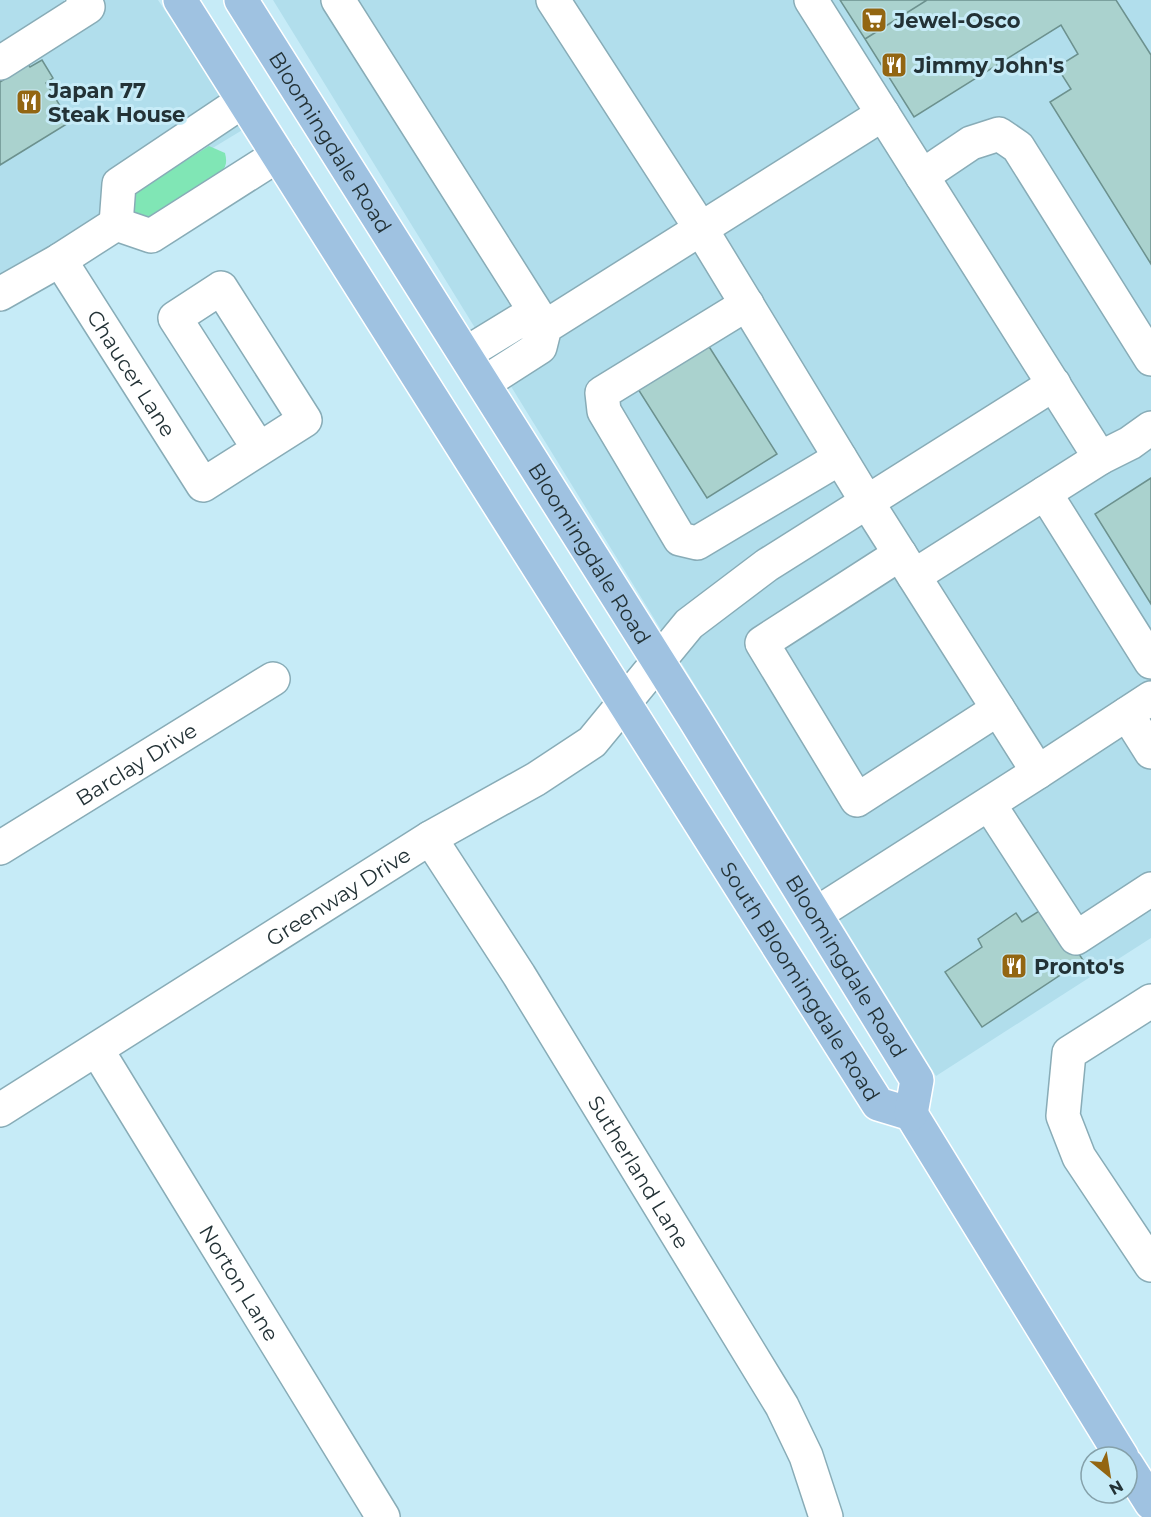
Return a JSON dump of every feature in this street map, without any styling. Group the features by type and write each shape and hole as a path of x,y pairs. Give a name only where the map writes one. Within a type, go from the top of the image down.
{"main road":[{"path":"180,0 624,703"},
{"name":"Bloomingdale Road","path":"241,0 484,382 917,1080 911,1114"},
{"name":"South Bloomingdale Road","path":"624,703 878,1104 911,1114"},
{"path":"911,1114 1115,1445"},
{"path":"1139,1484 1151,1503"}],"street":[{"path":"0,63 88,8 83,0"},
{"path":"338,0 545,327"},
{"path":"552,0 701,229 867,502 1038,772"},
{"path":"811,0 1100,458"},
{"path":"116,224 119,184 243,101"},
{"path":"484,382 540,347 545,327 883,114"},
{"path":"922,176 971,144 999,134 1017,147 1151,359"},
{"path":"116,224 151,236 278,155"},
{"path":"0,294 60,261 116,224"},
{"name":"Chaucer Lane","path":"60,261 203,485 259,449"},
{"path":"221,288 305,420 259,449 175,318 221,288"},
{"path":"747,304 602,393 604,411 680,539 697,543 840,458"},
{"path":"465,354 519,321 545,327"},
{"name":"Greenway Drive","path":"0,1110 430,838 536,779 592,742 689,624 767,565 1053,384"},
{"path":"998,709 857,800 762,643 1044,493 1100,458 1130,443 1151,428"},
{"path":"1044,493 1151,662"},
{"name":"Barclay Drive","path":"0,847 273,679"},
{"path":"816,914 1139,706 1151,752"},
{"path":"989,804 1076,938 1151,889"},
{"name":"Sutherland Lane","path":"430,838 519,975 782,1406 806,1456 826,1517"},
{"path":"1151,1001 1069,1053 1063,1116 1079,1157 1151,1265"},
{"name":"Norton Lane","path":"97,1050 383,1517"}],"shaded area":[{"path":"0,0 158,0 244,129 0,277"},
{"path":"273,0 1151,0 1151,938 936,1076"}],"green space":[{"path":"209,146 225,153 226,161 222,172 147,219 133,214 131,195"}],"building":[{"name":"Jewel-Osco","path":"840,0 927,0 865,39"},
{"path":"927,0 1116,0 1151,55 1151,264 1050,102 1071,89 1057,67 1078,54 1061,25 914,117 865,39"},
{"name":"Japan 77 Steak House","path":"42,60 53,78 46,83 70,122 0,165 0,82 28,64 30,67"},
{"path":"708,345 777,454 707,498 638,389"},
{"path":"1151,478 1151,604 1095,514"},
{"name":"Pronto's","path":"1047,906 1083,960 982,1027 945,972 982,947 978,939 1016,913 1022,922"}],"place":[{"name":"Jewel-Osco","path":"874,20"},
{"name":"Jimmy John's","path":"894,65"},
{"name":"Japan 77 Steak House","path":"29,102"},
{"name":"Pronto's","path":"1014,966"}]}
